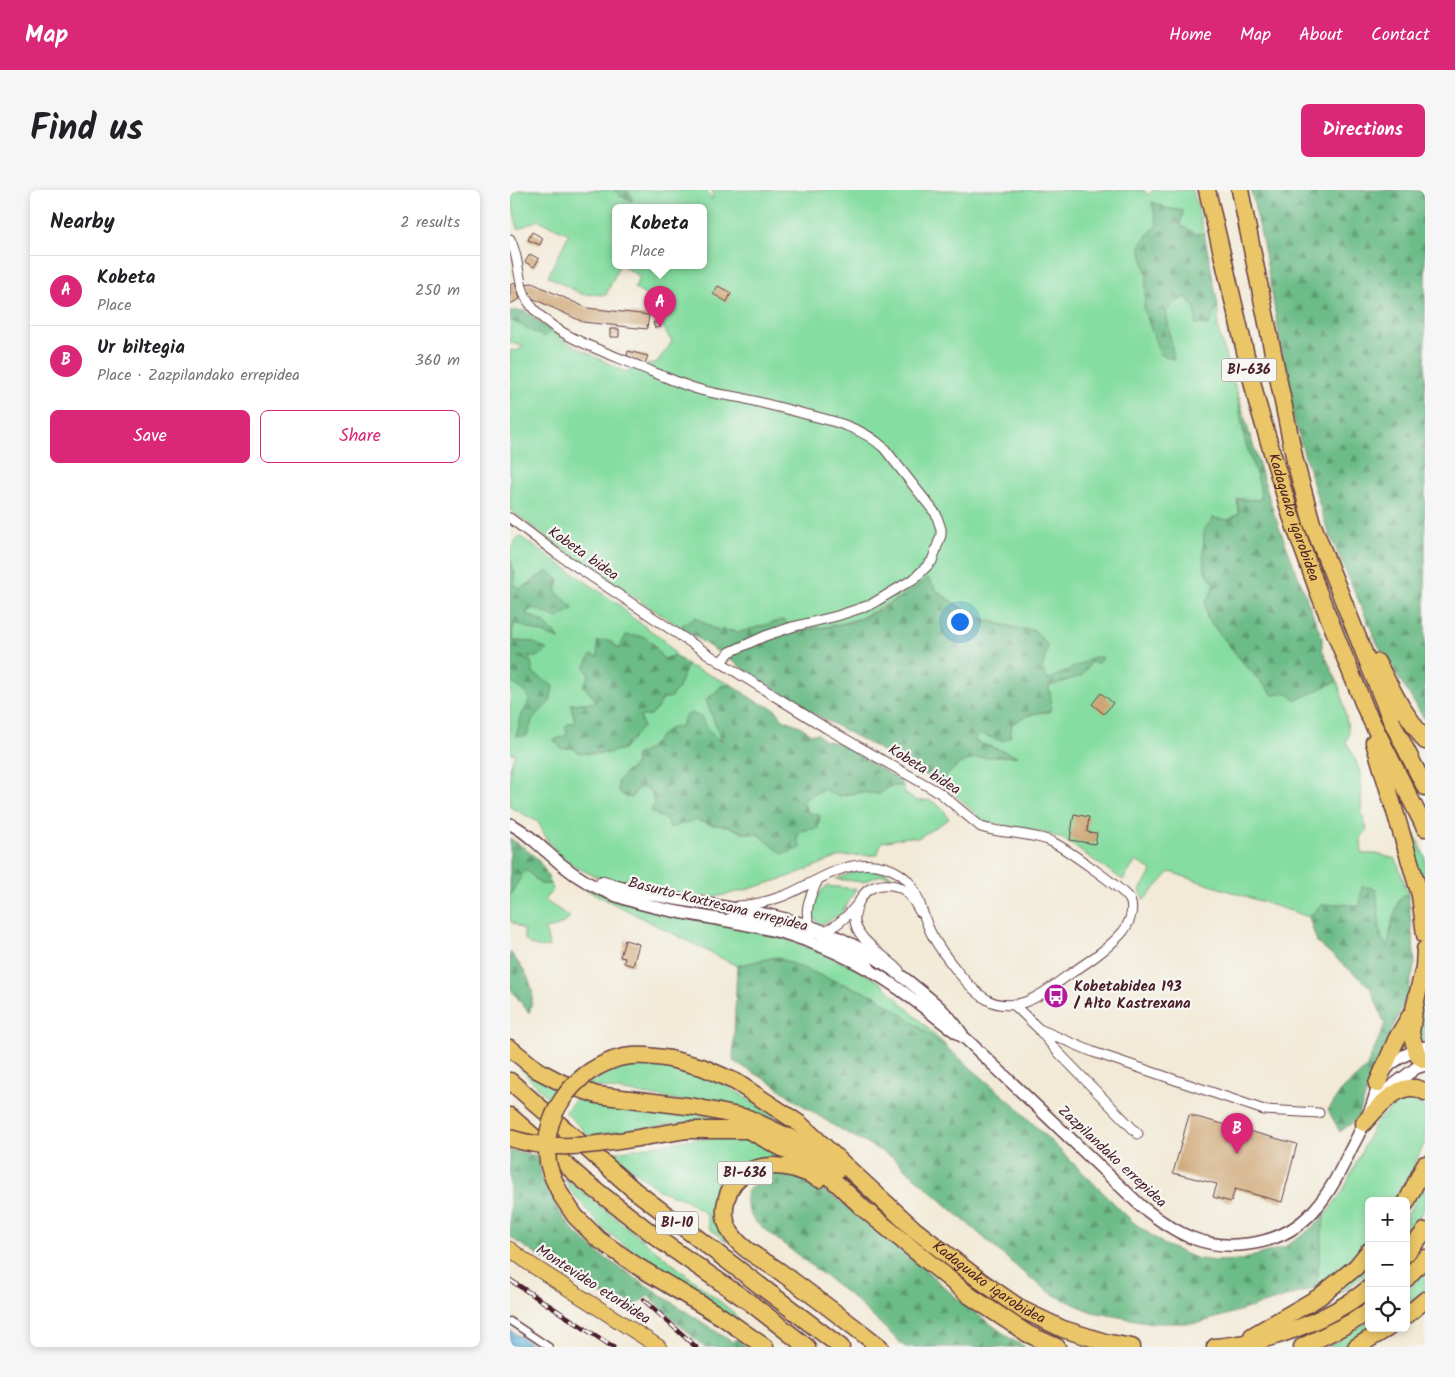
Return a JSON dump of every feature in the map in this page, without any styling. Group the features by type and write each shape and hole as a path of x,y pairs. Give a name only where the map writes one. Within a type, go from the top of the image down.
{"highway":[{"name":"Kadaguako igarobidea","path":"1207,190 1268,442 1291,516 1318,591 1366,710 1425,828"},
{"name":"Kadaguako igarobidea","path":"1240,190 1295,461 1312,523 1391,720 1425,787"},
{"path":"1345,607 1401,706 1425,741"},
{"path":"1366,710 1377,753 1420,894 1425,935"},
{"path":"1422,1052 1411,1034 1414,1009 1424,967 1425,949"},
{"path":"1378,1084 1397,1038 1414,1009"},
{"path":"510,1048 537,1070 562,1083 597,1095 695,1107 748,1118 798,1141 909,1224"},
{"path":"765,1347 722,1317 637,1266 598,1239 570,1209 557,1187 547,1153 549,1133 555,1114 569,1088 581,1077 614,1059 641,1055 670,1058 702,1066 736,1082 800,1124 909,1224"},
{"name":"BI-10","path":"515,1086 634,1190 841,1347"},
{"path":"1364,1123 1391,1095 1406,1089 1419,1088 1425,1092"},
{"name":"BI-10","path":"510,1116 583,1180 664,1243 752,1304 807,1347"},
{"path":"510,1138 545,1146 568,1147 687,1130 748,1130 799,1157 829,1176 864,1209"},
{"path":"1409,1197 1425,1164"},
{"name":"BI-636","path":"864,1209 830,1184 806,1172 779,1165 756,1168 743,1174 732,1185 726,1200 726,1221 731,1234 746,1248 880,1347"},
{"name":"Kadaguako igarobidea","path":"864,1209 970,1296 1028,1334 1057,1347"},
{"name":"Kadaguako igarobidea","path":"909,1224 981,1281 1023,1310 1063,1329 1105,1342 1132,1347"},
{"path":"1410,1249 1425,1231"},
{"path":"1239,1344 1319,1297 1356,1267 1365,1256"},
{"path":"1410,1275 1425,1258"},
{"path":"1215,1347 1268,1338 1296,1328 1350,1301 1365,1291"},
{"path":"1410,1313 1425,1300"},
{"path":"1302,1347 1365,1313"},
{"path":"1356,1347 1381,1332"}],"main road":[{"name":"Montevideo etorbidea","path":"510,1249 527,1262 660,1347"}],"street":[{"path":"510,239 517,256 522,290 530,304 541,317 564,332 600,351 695,388 744,398 852,428 876,440 884,448 936,514 941,529 938,547 932,561 915,578 870,605 765,636 730,652 720,662"},
{"name":"Kobeta bidea","path":"510,518 556,553 720,662 826,728 940,793 982,827 988,830 1049,840 1126,895 1130,901 1131,916 1124,930 1112,943 1042,994 1025,1002 1013,1004 989,1001 976,992 954,966 932,935 926,920"},
{"path":"510,824 526,833 571,872"},
{"path":"728,907 769,901 793,892 843,868 862,863 883,866 900,873 921,903 926,920"},
{"name":"Basurto-Kaxtresana errepidea","path":"571,872 620,888 774,916 818,931 877,958 912,984 951,1018 966,1039"},
{"name":"Basurto-Kaxtresana errepidea","path":"571,872 601,890 637,903 790,935 839,955 873,973 915,1000 942,1023 966,1039"},
{"path":"818,880 807,903 808,916 826,940 865,960 873,973"},
{"path":"720,920 739,916 808,934 841,922 868,890 881,885 892,884 906,891 926,920"},
{"path":"859,902 854,918 859,931 912,984"},
{"path":"1013,1004 1138,1134"},
{"path":"1039,1029 1093,1052 1264,1110 1319,1113"},
{"name":"Zazpilandako errepidea","path":"966,1039 1141,1206 1161,1222 1179,1233 1204,1243 1235,1246 1276,1238 1294,1228 1316,1211 1340,1172 1372,1107 1381,1095 1416,1068 1425,1066"},
{"name":"Zazpilandako errepidea","path":"1372,1107 1378,1084 1391,1065 1406,1055 1422,1052"},
{"path":"510,1321 549,1347"}],"green space":[{"path":"519,190 614,190 620,196 632,196 627,190 706,190 712,200 713,190 1144,190 1148,195 1153,190 1193,190 1204,233 1196,234 1180,225 1183,211 1166,208 1152,202 1157,225 1147,235 1140,247 1147,275 1144,309 1173,360 1165,311 1174,303 1186,297 1208,325 1218,305 1218,330 1237,392 1245,441 1260,486 1261,500 1237,499 1240,513 1229,520 1211,594 1206,602 1207,618 1241,660 1273,695 1287,693 1296,700 1337,681 1349,733 1346,742 1360,772 1362,814 1367,829 1361,838 1362,854 1377,854 1396,859 1408,894 1400,898 1392,921 1388,948 1381,937 1375,889 1360,906 1343,904 1321,905 1309,917 1170,872 1144,900 1140,890 1152,871 1136,861 1123,880 1063,839 1048,834 983,821 939,782 959,764 975,758 1017,756 973,741 980,734 1010,737 1011,724 1029,715 1050,712 1049,686 1081,676 1095,657 1048,680 1042,669 1048,646 1035,631 983,618 949,600 937,591 906,594 861,618 836,625 798,631 783,620 740,632 714,629 695,617 682,625 686,631 578,560 510,510 510,350 516,351 524,346 510,343 510,320 544,337 552,331 563,340 625,372 657,362 672,342 661,323 651,299 634,288 640,277 628,269 707,269 707,204 612,204 612,269 618,269 606,295 581,294 548,276 569,234 538,220 518,229 510,196"},
{"path":"614,190 627,190 632,196 632,201 620,196"},
{"path":"1251,190 1425,190 1425,720 1378,645 1326,526 1293,417 1265,253"},
{"path":"1152,202 1166,208 1183,211 1180,225 1196,234 1204,233 1218,305 1209,325 1196,324 1195,308 1186,297 1174,303 1166,311 1174,360 1160,354 1144,309 1147,275 1140,247 1147,235 1157,225"},
{"path":"510,311 525,311 552,331 544,337 510,320"},
{"path":"1237,392 1274,514 1322,638 1322,649 1337,681 1296,700 1287,693 1273,695 1241,660 1207,618 1205,602 1211,594 1214,583 1205,571 1203,555 1204,530 1213,518 1229,520 1239,513 1237,499 1261,500 1260,486 1245,441"},
{"path":"519,536 621,606 630,616 664,640 676,655 664,659 656,651 653,643 619,649 598,657 589,676 598,702 571,704 575,721 572,748 590,754 623,749 640,716 657,709 681,677 687,665 732,685 721,686 706,700 722,742 715,737 701,717 681,726 648,750 637,755 635,766 625,773 632,798 636,790 642,787 651,790 656,815 679,824 696,820 712,825 728,826 743,833 758,834 783,854 804,823 807,812 803,800 823,789 838,796 861,792 879,794 891,786 903,786 905,794 917,801 930,800 943,809 949,819 918,838 907,837 882,842 877,855 841,856 785,878 719,896 695,897 631,886 595,876 578,868 560,856 548,841 538,822 510,807 510,768 515,754 510,753 510,681 531,699 522,715 533,718 550,701 553,686 533,673 515,656 532,642 514,641 512,633 515,623 559,639 545,623 524,613 534,607 558,618 555,592 548,571 520,589 513,584 515,574 510,559 510,549"},
{"path":"510,559 515,574 513,585 520,589 548,571 559,580 556,592 574,608 558,618 534,608 525,613 545,623 560,639 514,623 512,633 514,641 532,642 548,650 536,657 518,657 531,661 533,673 553,686 550,702 533,718 527,736 516,736 522,715 530,699 525,692 510,681"},
{"path":"928,578 937,591 959,607 985,620 1035,631 1048,646 1042,669 1048,680 1095,657 1103,657 1098,663 1091,662 1081,676 1049,686 1050,712 1034,714 1016,721 1012,724 1010,737 1002,741 980,734 974,741 1018,756 975,758 959,764 939,782 804,708 686,631 682,625 695,617 714,629 740,632 783,620 798,631 839,625 855,621 880,610"},
{"path":"626,635 644,637 664,659 676,655 687,665 678,688 670,698 663,698 657,709 650,716 640,716 643,727 623,749 607,753 580,753 572,748 562,749 554,740 567,735 566,725 575,721 571,704 597,702 583,685 589,676 585,666 591,655 598,657 597,642 609,640 619,649"},
{"path":"732,685 755,701 775,709 783,719 800,726 811,734 818,734 823,740 839,743 899,780 903,786 891,786 879,794 861,792 838,796 822,789 803,801 807,812 820,815 818,828 800,831 797,839 801,848 783,854 758,834 743,833 728,826 712,825 696,820 670,828 667,820 651,811 654,802 650,790 642,787 636,790 632,798 626,797 618,791 618,781 635,766 636,755 647,750 669,729 681,726 684,718 691,713 701,717 712,734 722,741 706,700 721,686"},
{"path":"1404,811 1425,857 1425,904"},
{"path":"510,838 535,857 551,884 540,884 526,869 510,895"},
{"path":"526,868 540,884 551,884 553,890 544,900 570,917 558,926 544,929 549,947 538,947 529,943 524,939 524,930 510,921 510,893"},
{"path":"869,868 881,870 893,877 881,875 863,882 836,879 859,870"},
{"path":"573,883 645,909 758,932 792,941 851,966 880,982 948,1048 876,996 776,957 737,966"},
{"path":"827,886 856,889 841,914 822,924 816,921 812,912 819,894"},
{"path":"1362,886 1376,889 1381,937 1388,948 1392,921 1400,898 1408,894 1415,963 1408,994 1371,1078 1358,1118 1340,1132 1328,1110 1341,1091 1366,1068 1385,1024 1370,987 1317,942 1309,918 1321,905 1343,904 1360,906"},
{"path":"510,952 529,980 532,1003 529,1013 510,988"},
{"path":"776,957 876,996 944,1045 1012,1103 1133,1222 1165,1245 1195,1258 1214,1261 1241,1260 1284,1247 1303,1235 1324,1217 1316,1288 1199,1323 1152,1323 1092,1312 1054,1295 1026,1275 892,1157 836,1127 772,1083 733,1061 737,966"},
{"path":"1425,988 1425,1040 1420,1041 1417,1022"},
{"path":"633,1064 660,1064 697,1073 727,1086 784,1123 735,1109 586,1085 615,1068"},
{"path":"519,1067 557,1085 550,1100"},
{"path":"580,1094 737,1121 686,1122 589,1136 565,1112"},
{"path":"1414,1098 1425,1108 1425,1142 1399,1197 1365,1197 1365,1244 1354,1258 1316,1288 1324,1217 1343,1191 1374,1125 1383,1115 1403,1100"},
{"path":"721,1137 759,1145 794,1160 759,1159 740,1168 727,1181 720,1197 718,1215 719,1224 727,1242 709,1228 706,1214 686,1200 659,1190 611,1153 693,1139"},
{"path":"510,1150 538,1156 542,1179 558,1210 574,1231 602,1256 732,1342 736,1339 747,1347 704,1347 648,1296 628,1311 510,1237"},
{"path":"773,1173 793,1174 817,1186 844,1204 920,1265 962,1303 1025,1347 905,1347 852,1297 755,1222 747,1205 746,1198 748,1192 757,1182"},
{"path":"563,1176 733,1312 742,1325 632,1251 601,1227 572,1192"},
{"path":"1425,1181 1425,1208 1410,1231 1410,1210"},
{"path":"1365,1267 1365,1276 1332,1298"},
{"path":"1425,1273 1425,1290 1410,1302 1410,1287"},
{"path":"1365,1324 1365,1332 1367,1332 1340,1347 1325,1347"}],"water":[{"path":"510,1330 536,1347 510,1347"}],"building":[{"path":"532,232 543,238 540,245 528,240"},
{"path":"530,254 539,259 534,267 525,262"},
{"path":"515,283 520,299 510,304 510,285"},
{"path":"532,283 587,308 649,315 647,329 583,322 532,298 525,284"},
{"path":"718,286 731,293 727,302 713,294"},
{"path":"659,321 661,327 655,328 653,323"},
{"path":"610,329 619,329 619,337 610,337"},
{"path":"628,351 648,356 645,363 627,358"},
{"path":"1101,693 1113,703 1104,714 1092,704"},
{"path":"1074,814 1089,817 1087,832 1097,833 1095,844 1070,840"},
{"path":"625,940 639,944 633,966 624,963 625,958 620,957"},
{"path":"1189,1115 1297,1144 1282,1202 1235,1189 1231,1202 1213,1197 1217,1184 1173,1173"}],"railway":[{"path":"510,1280 613,1347"},
{"path":"644,1300 696,1347"}],"place":[{"name":"Kobeta","path":"660,327"},
{"name":"Kobetabidea 193 / Alto Kastrexana","path":"1056,996"},
{"name":"Ur biltegia","path":"1237,1154"}]}
